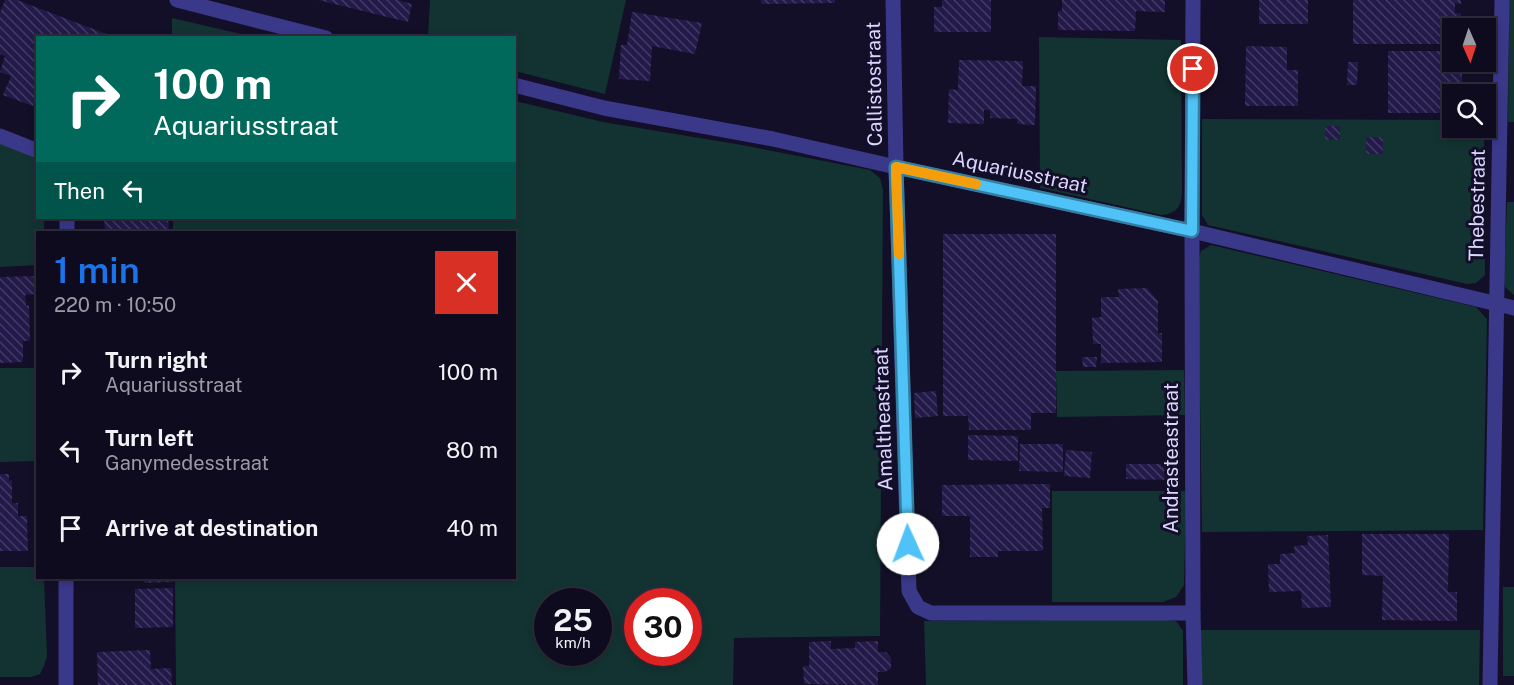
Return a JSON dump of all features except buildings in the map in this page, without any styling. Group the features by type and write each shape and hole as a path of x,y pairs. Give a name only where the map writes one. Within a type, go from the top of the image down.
{"street":[{"path":"177,0 318,36"},
{"name":"Callistostraat","path":"893,0 896,167"},
{"name":"Andrasteastraat","path":"1193,0 1195,685"},
{"name":"Thebestraat","path":"1496,303 1502,0"},
{"name":"Aquariusstraat","path":"516,86 604,108 773,139 1192,231 1514,308"},
{"path":"0,136 36,150"},
{"name":"Amaltheastraat","path":"896,167 909,591 918,607 931,613 1193,613"},
{"path":"1490,685 1496,303"},
{"path":"66,579 66,685"}],"green space":[{"path":"430,0 626,0 605,94 516,71 516,36 428,36"},
{"path":"1509,0 1514,0 1514,122 1508,122"},
{"path":"172,18 250,36 172,36"},
{"path":"1039,37 1181,40 1182,194 1179,207 1174,212 1161,215 1040,188"},
{"path":"516,101 603,122 742,145 870,170 880,178 883,190 880,636 734,638 733,685 176,685 175,579 516,579 516,231 173,231 173,219 516,219"},
{"path":"1202,119 1442,120 1442,138 1484,138 1485,275 1476,283 1467,284 1208,225 1202,215"},
{"path":"0,140 28,153 36,160 36,219 44,219 44,231 36,231 36,265 0,267"},
{"path":"1507,202 1514,202 1514,295 1505,287 1504,279"},
{"path":"1211,245 1476,307 1487,319 1483,530 1202,532 1198,262 1201,251"},
{"path":"0,368 36,368 36,461 0,462"},
{"path":"1184,370 1185,415 1057,417 1056,371"},
{"path":"1052,491 1186,491 1184,585 1176,597 1163,602 1052,602"},
{"path":"0,567 36,567 36,579 44,579 47,656 44,666 40,674 31,677 0,677"},
{"path":"1503,587 1514,587 1514,676 1503,676"},
{"path":"1159,619 1176,621 1183,631 1183,685 926,685 924,621"},
{"path":"1201,630 1480,630 1479,685 1201,685"}],"slow traffic":[{"path":"899,254 896,167 976,184"}],"route":[{"path":"908,544 896,167 1192,231 1193,69"}]}
